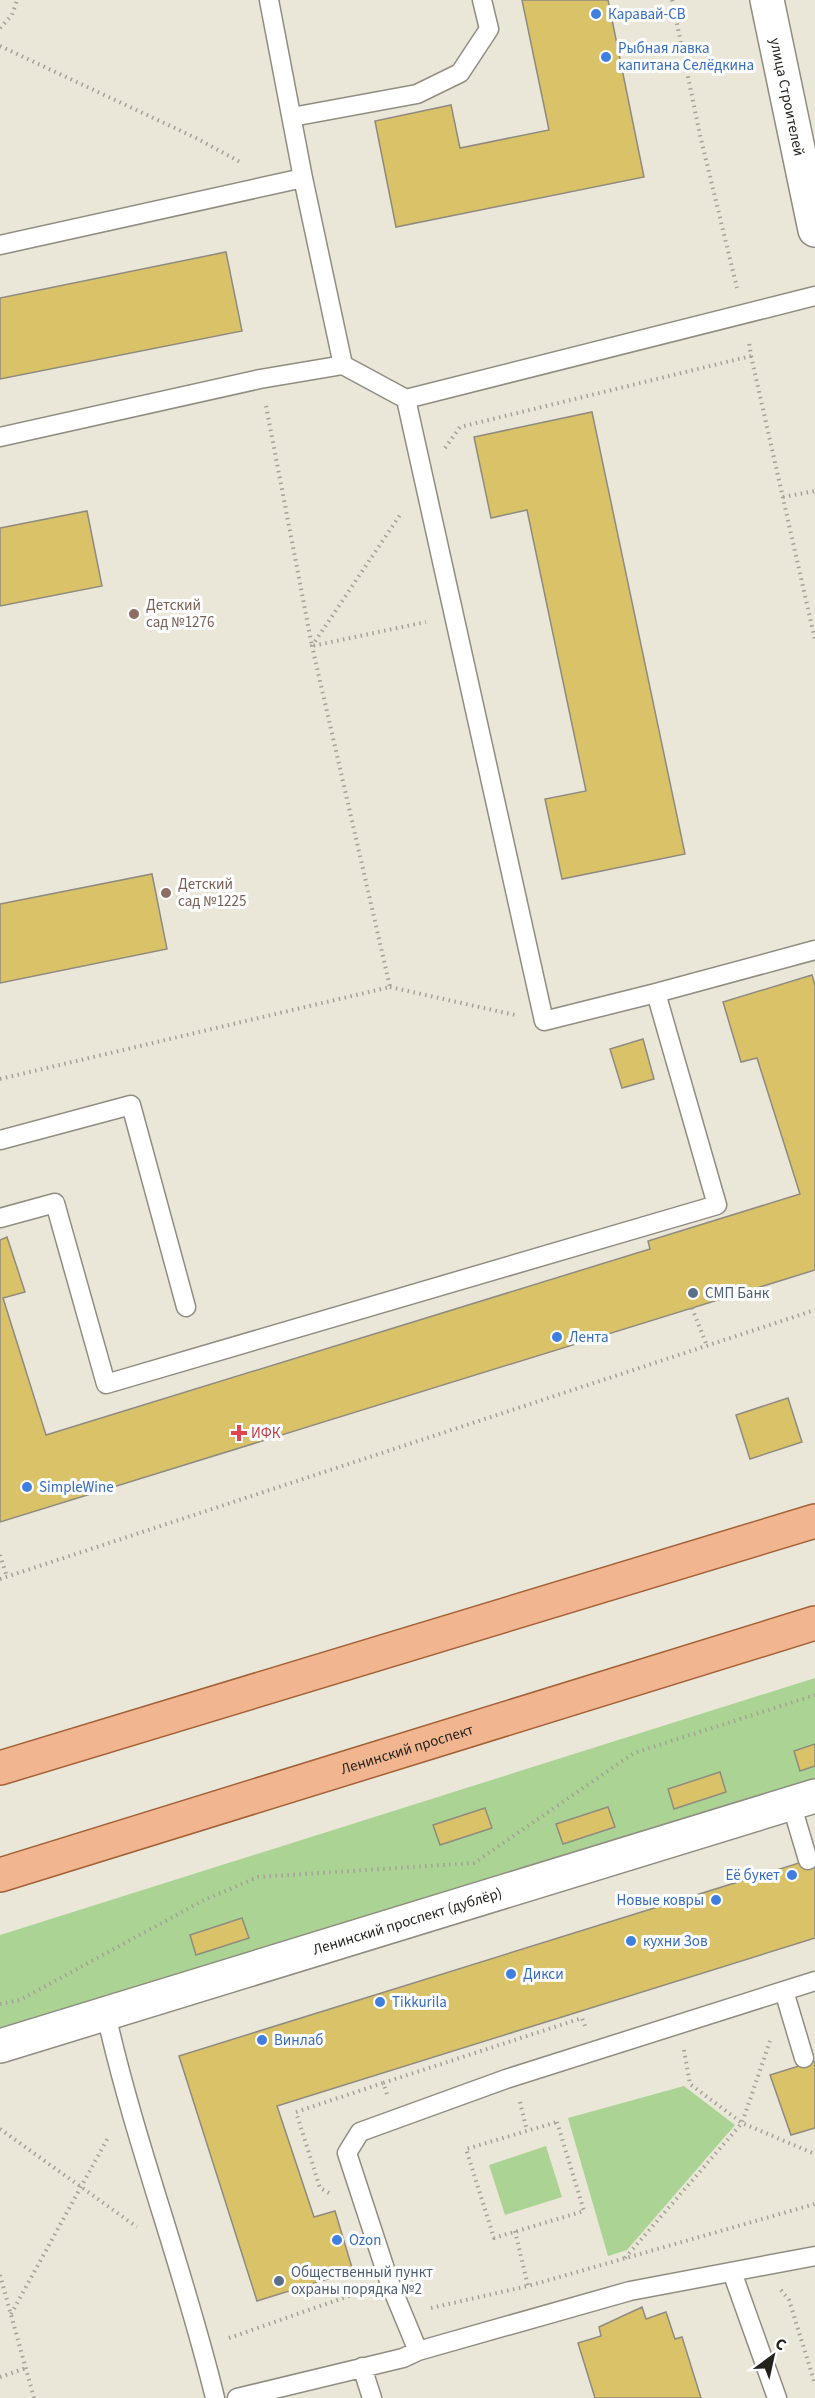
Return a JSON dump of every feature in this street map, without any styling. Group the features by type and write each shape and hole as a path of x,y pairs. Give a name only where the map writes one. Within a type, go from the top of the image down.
{"main road":[{"path":"0,1768 815,1521"},
{"name":"Ленинский проспект","path":"0,1875 815,1623"}],"street":[{"name":"улица Строителей","path":"767,0 815,230"},
{"name":"Ленинский проспект (дублёр)","path":"0,2046 803,1799"}],"lane":[{"path":"269,0 303,178 343,365"},
{"path":"291,117 417,94 460,73 489,29 482,0"},
{"path":"0,245 303,178"},
{"path":"0,437 260,379 343,365 406,399 815,296"},
{"path":"406,399 544,1021 815,950"},
{"path":"0,1218 55,1203 106,1384 717,1205 656,993"},
{"path":"0,1140 131,1105 186,1307"},
{"path":"803,1799 808,1860"},
{"path":"418,2351 389,2281 347,2153 360,2132 506,2079 815,1981"},
{"path":"784,1991 804,2058"},
{"path":"106,2014 174,2254 203,2347 215,2398"},
{"path":"237,2398 403,2358 418,2351 630,2291 815,2256"},
{"path":"732,2272 777,2398"},
{"path":"362,2367 372,2398"}],"path":[{"path":"0,28 12,15 16,0"},
{"path":"672,0 700,135 743,313 815,640"},
{"path":"0,46 196,138 278,184"},
{"path":"312,646 460,427 751,356"},
{"path":"260,379 312,646 390,987"},
{"path":"783,497 815,491"},
{"path":"312,646 453,616"},
{"path":"0,1079 390,987 544,1021"},
{"path":"692,1308 706,1346"},
{"path":"0,1579 815,1310"},
{"path":"0,1555 7,1577"},
{"path":"0,2004 20,2000 204,1900 258,1877 474,1863 634,1753 815,1695"},
{"path":"680,2025 690,2084 742,2123 815,2154"},
{"path":"626,2258 742,2123 772,2036"},
{"path":"556,2122 584,2211 515,2231 494,2238 466,2149 556,2122"},
{"path":"0,2129 137,2227"},
{"path":"11,2314 103,2147"},
{"path":"203,2347 369,2289 405,2315 528,2286 815,2204"},
{"path":"515,2231 528,2286"},
{"path":"761,2267 789,2300 815,2384"},
{"path":"0,2275 34,2398"},
{"path":"0,2377 26,2368"}],"green space":[{"path":"815,1678 815,1780 0,2029 0,1935"},
{"path":"684,2086 735,2125 627,2250 608,2256 568,2118"},
{"path":"546,2146 562,2197 505,2215 489,2165"}],"building":[{"path":"522,0 608,0 644,177 396,227 375,121 451,105 460,148 549,130"},
{"path":"226,252 242,331 0,379 0,298"},
{"path":"592,412 685,854 562,879 545,799 586,791 527,510 491,518 474,437"},
{"path":"87,511 102,586 0,606 0,528"},
{"path":"152,874 167,949 0,983 0,904"},
{"path":"812,975 815,985 815,1270 0,1522 0,1240 7,1237 25,1292 3,1298 46,1435 650,1249 648,1241 800,1194 757,1058 741,1062 723,1002"},
{"path":"643,1039 654,1079 622,1088 610,1049"},
{"path":"788,1398 802,1442 750,1459 736,1415"},
{"path":"815,1744 815,1766 800,1771 794,1751"},
{"path":"720,1772 726,1792 674,1809 668,1789"},
{"path":"608,1807 615,1827 563,1844 556,1824"},
{"path":"485,1808 492,1828 440,1845 433,1825"},
{"path":"815,1858 815,1938 277,2106 314,2217 335,2211 353,2271 257,2301 179,2056"},
{"path":"242,1918 249,1938 196,1955 190,1935"},
{"path":"815,2061 815,2128 791,2135 770,2075"},
{"path":"642,2307 646,2319 666,2312 675,2339 682,2337 701,2398 595,2398 578,2343 601,2336 599,2327"}],"place":[{"name":"Каравай-СВ","path":"596,14"},
{"name":"Рыбная лавка капитана Селёдкина","path":"606,57"},
{"name":"Детский сад №1276","path":"134,614"},
{"name":"Детский сад №1225","path":"166,893"},
{"name":"СМП Банк","path":"693,1293"},
{"name":"Лента","path":"557,1337"},
{"name":"ИФК","path":"239,1433"},
{"name":"SimpleWine","path":"27,1487"},
{"name":"Её букет","path":"792,1875"},
{"name":"Новые ковры","path":"716,1900"},
{"name":"кухни Зов","path":"631,1941"},
{"name":"Дикси","path":"511,1974"},
{"name":"Tikkurila","path":"380,2002"},
{"name":"Винлаб","path":"262,2040"},
{"name":"Ozon","path":"337,2240"},
{"name":"Общественный пункт охраны порядка №2","path":"279,2281"}]}
